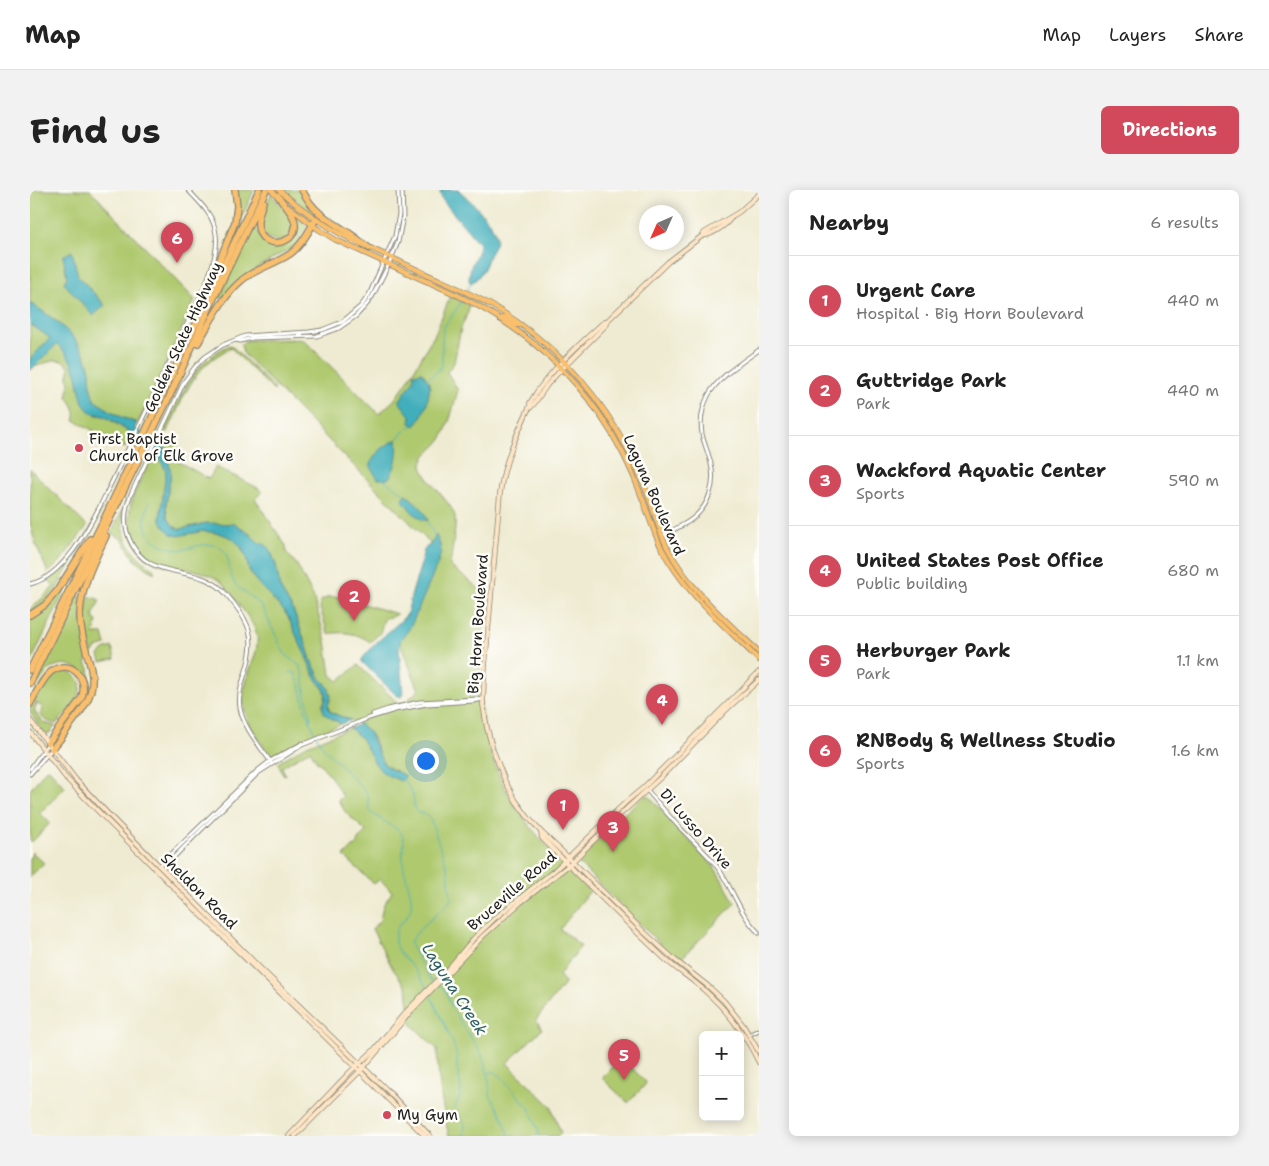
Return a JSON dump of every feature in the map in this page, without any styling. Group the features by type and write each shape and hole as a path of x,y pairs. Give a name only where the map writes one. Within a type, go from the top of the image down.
{"highway":[{"path":"190,338 234,222 237,206 235,190"},
{"path":"266,190 258,220 259,233 268,242 274,243 281,243 291,236 295,224 294,218 279,192"},
{"name":"Golden State Highway","path":"30,670 105,517 133,465 190,338 266,190"},
{"name":"Golden State Highway","path":"150,428 190,352 266,190"},
{"path":"302,190 320,215 369,248"},
{"path":"190,352 197,345 223,300 231,290 255,271 290,254 298,246 314,222"},
{"name":"Golden State Highway","path":"30,683 132,474 133,465"},
{"path":"50,746 84,708 90,695 92,676 80,623 81,599 85,585 132,474"},
{"path":"30,616 57,591 105,517"},
{"path":"30,704 47,675 58,668 66,667 73,670 79,674 83,681 84,692 81,699 50,746"}],"main road":[{"name":"Laguna Boulevard","path":"266,190 279,192 298,214 464,291 500,311 541,340 565,362 604,410 623,441 642,480 658,526 673,558 690,582 759,652"},
{"name":"Big Horn Boulevard","path":"702,236 710,234 727,223 759,194"},
{"name":"Big Horn Boulevard","path":"731,218 704,233 668,262 607,321 598,327 537,392 531,403 510,448 500,486 483,700 489,739 500,771 516,801 541,832 568,856 644,932 720,997 738,1018 759,1063"},
{"name":"Laguna Boulevard","path":"314,222 336,240 459,296 500,318 536,345 560,367 592,404 606,424 637,484 657,538 685,585 759,660"},
{"path":"710,234 722,222"},
{"path":"500,318 504,318 516,325 521,325"},
{"name":"Big Horn Boulevard","path":"565,362 607,324 607,321"},
{"path":"590,340 598,327"},
{"path":"685,585 690,586 708,606 712,606"},
{"name":"Bruceville Road","path":"439,980 474,938 494,919 555,870 644,787 759,672"},
{"name":"Bruceville Road","path":"289,1136 482,936 569,865 612,822 648,790 725,711 759,680"},
{"name":"Sheldon Road","path":"30,720 73,777 110,816 260,967 360,1063 430,1136"},
{"name":"Sheldon Road","path":"30,732 66,778 158,873 400,1110"},
{"path":"675,763 691,744 691,739"},
{"path":"76,788 82,791 105,814 110,816"},
{"name":"Big Horn Boulevard","path":"541,832 542,838 667,961 716,1001 759,1052"},
{"name":"Bruceville Road","path":"295,1136 364,1067 421,998"},
{"path":"313,1118 313,1115 325,1099"},
{"path":"400,1110 414,1118"},
{"path":"400,1110 425,1136"}],"street":[{"path":"30,584 42,580 62,564 94,518 200,296 216,253 216,235 213,220 206,209 188,190"},
{"path":"389,256 400,238 402,226 400,190"},
{"path":"271,762 248,727 240,709 240,692 250,659 251,648 250,633 243,617 217,585 202,577 168,571 145,560 137,552 129,538 126,521 127,504 181,388 199,362 212,352 236,340 317,336 335,330 350,321 367,304 389,256 401,215"},
{"path":"657,538 696,516 705,505 712,485 712,470 702,435 703,408 715,386 759,350"},
{"path":"158,873 216,811 256,772 307,742 363,719 389,712 410,707 483,700"},
{"path":"30,769 43,749 50,746"},
{"path":"30,774 47,754 50,746"},
{"path":"161,868 271,762"},
{"name":"Di Lusso Drive","path":"648,790 680,828 716,865 744,915 759,933"},
{"path":"747,1036 759,1030"}],"green space":[{"path":"30,190 90,190 195,300 137,423 121,417 95,402 91,391 89,367 80,347 58,322 30,303","holes":["78,276 105,305 64,283 67,277"]},
{"path":"236,190 254,190 239,224 236,222"},
{"path":"284,190 300,190 333,226 310,212"},
{"path":"271,194 289,215 292,223 289,236 279,242 263,235 260,224"},
{"path":"297,217 307,227 296,244 258,267 222,298 220,297 253,225 266,242 273,246 278,246 292,238 295,218"},
{"path":"450,297 469,305 461,328 454,363 447,372 458,390 446,429 440,441 424,458 423,470 454,513 455,530 450,566 487,595 480,680 481,712 492,756 501,779 512,800 539,837 590,891 560,929 581,946 559,975 565,983 536,1020 542,1029 507,1063 551,1106 561,1133 559,1136 449,1136 444,1115 437,1049 411,1024 407,988 393,969 372,929 380,920 383,906 392,892 380,879 374,884 344,856 358,844 358,840 366,831 346,813 338,800 343,797 333,780 318,763 310,750 283,766 282,768 286,775 283,774 278,764 307,745 350,728 361,738 381,771 397,771 389,767 381,759 373,738 365,727 338,716 329,710 325,683 320,678 311,660 293,610 280,588 276,565 271,552 236,524 180,529 172,524 166,511 170,471 162,441 164,437 178,445 172,458 209,479 216,467 258,488 262,492 255,499 286,546 286,552 297,565 313,596 326,641 331,675 338,681 358,665 399,704 405,702 419,690 394,629 407,614 430,543 243,353 241,344 244,341 252,340 303,339 379,414 394,400 407,382 434,336"},
{"path":"30,324 51,338 30,359"},
{"path":"57,344 67,354 73,364 79,388 96,415 104,416 132,434 125,448 74,420 75,411 67,397 70,367 63,361 54,360 34,367"},
{"path":"229,345 274,388 274,391 231,348 218,355 198,373 184,395 167,433 165,429 183,391 196,371 205,361"},
{"path":"156,451 166,471 164,527 192,533 204,531 223,534 232,538 241,547 249,570 256,581 288,617 317,681 325,692 322,706 332,719 341,724 310,736 273,756 261,742 249,723 244,706 244,689 255,655 257,642 256,631 250,620 223,583 208,574 167,566 153,561 139,549 131,534 129,522 133,497"},
{"path":"30,469 87,526 59,563 48,573 35,542 30,524"},
{"path":"102,508 57,588 30,613 30,609 54,586 48,579 64,566 71,557"},
{"path":"123,509 125,537 133,551 154,570 154,573 136,561 122,539 111,533"},
{"path":"67,580 69,582 31,662 30,619 51,602"},
{"path":"77,595 80,596 90,689 88,689 84,676 80,671 75,667 63,664 50,669 36,688 33,687"},
{"path":"89,596 100,600 93,616 97,621 94,634 103,634 106,645 96,648 92,653 86,624"},
{"path":"329,597 340,597 397,614 384,619 380,633 370,642 350,633 328,634 320,608 320,601"},
{"path":"112,647 115,659 101,662 99,655 104,650"},
{"path":"66,671 75,676 80,682 80,689 68,712 56,724 43,718 41,713 43,707 34,702 51,676"},
{"path":"34,704 37,705 34,711 44,723 55,726 50,733 44,733 30,712 30,707"},
{"path":"46,769 49,769 65,787 40,813 50,823 32,842 30,840 30,790"},
{"path":"645,795 649,796 712,864 735,903 679,961 577,862 618,819"},
{"path":"32,852 44,863 30,877 30,859"},
{"path":"622,1058 646,1082 628,1103 602,1078"}],"water":[{"path":"441,190 459,190 488,220 495,234 494,248 484,269 477,279 471,283 469,281 470,270 478,252 479,244 443,201 440,193"},
{"path":"72,251 78,276 105,305 93,316 64,283 67,277 63,256"},
{"path":"30,303 58,322 73,338 85,356 89,367 91,391 95,401 121,417 137,423 132,434 104,416 88,410 83,402 73,365 57,344 30,371 30,359 50,338 30,324"},
{"path":"422,372 429,382 430,388 427,403 420,420 415,426 410,423 411,417 400,403 400,400 413,381 414,374"},
{"path":"397,439 397,454 393,471 388,479 378,479 370,464 381,449"},
{"path":"162,441 171,473 166,504 167,516 171,523 180,529 206,523 236,524 258,542 266,545 276,565 280,588 293,610 311,660 320,678 329,689 331,697 328,706 329,710 351,720 341,724 324,713 325,692 317,681 288,617 256,581 249,570 241,547 232,538 222,534 204,531 178,536 171,534 164,527 160,518 166,471 156,451"},
{"path":"405,494 422,509 428,521 420,518 411,510 403,500"},
{"path":"436,535 441,552 438,563 415,617 408,631 401,639 399,648 403,694 401,697 396,695 362,662 362,659 375,644 407,615 424,549 431,544"},
{"path":"360,724 369,732 383,763 406,776 401,781 381,771 361,738 350,728"}],"waterway":[{"path":"464,296 471,283"},
{"path":"427,380 442,365 443,328 463,300"},
{"path":"397,439 413,425"},
{"name":"Laguna Creek","path":"135,430 162,452"},
{"path":"383,479 405,494"},
{"name":"Laguna Creek","path":"149,502 145,516 145,525 150,536 160,544 173,549 185,549 211,544 219,547 226,554 234,582 262,607 284,653 300,666 303,673 310,721"},
{"path":"427,521 435,537"},
{"name":"Laguna Creek","path":"290,673 294,672 300,685 305,709 315,733 325,750 364,790 368,796 371,813 397,829 402,835 404,844 403,862 411,906 408,915 396,931 395,941 399,952 416,971 427,989"},
{"name":"Laguna Creek","path":"403,779 412,794 415,811 425,813 431,821 448,870 451,899 448,904 420,929 410,942 433,981"},
{"name":"Laguna Creek","path":"439,985 447,994 451,1007 481,1053 488,1074 493,1071 500,1075 529,1108 539,1132 538,1136"},
{"name":"Laguna Creek","path":"430,995 451,1039"},
{"name":"Laguna Creek","path":"452,1041 457,1055 457,1068 461,1088 455,1108 465,1124 464,1136"},
{"name":"Laguna Creek","path":"488,1075 490,1095 501,1114 510,1136"}],"place":[{"name":"RNBody & Wellness Studio","path":"177,263"},
{"name":"First Baptist Church of Elk Grove","path":"79,448"},
{"name":"Guttridge Park","path":"354,621"},
{"name":"United States Post Office","path":"662,725"},
{"name":"Urgent Care","path":"563,830"},
{"name":"Wackford Aquatic Center","path":"613,852"},
{"name":"Herburger Park","path":"624,1080"},
{"name":"My Gym","path":"387,1115"}]}
